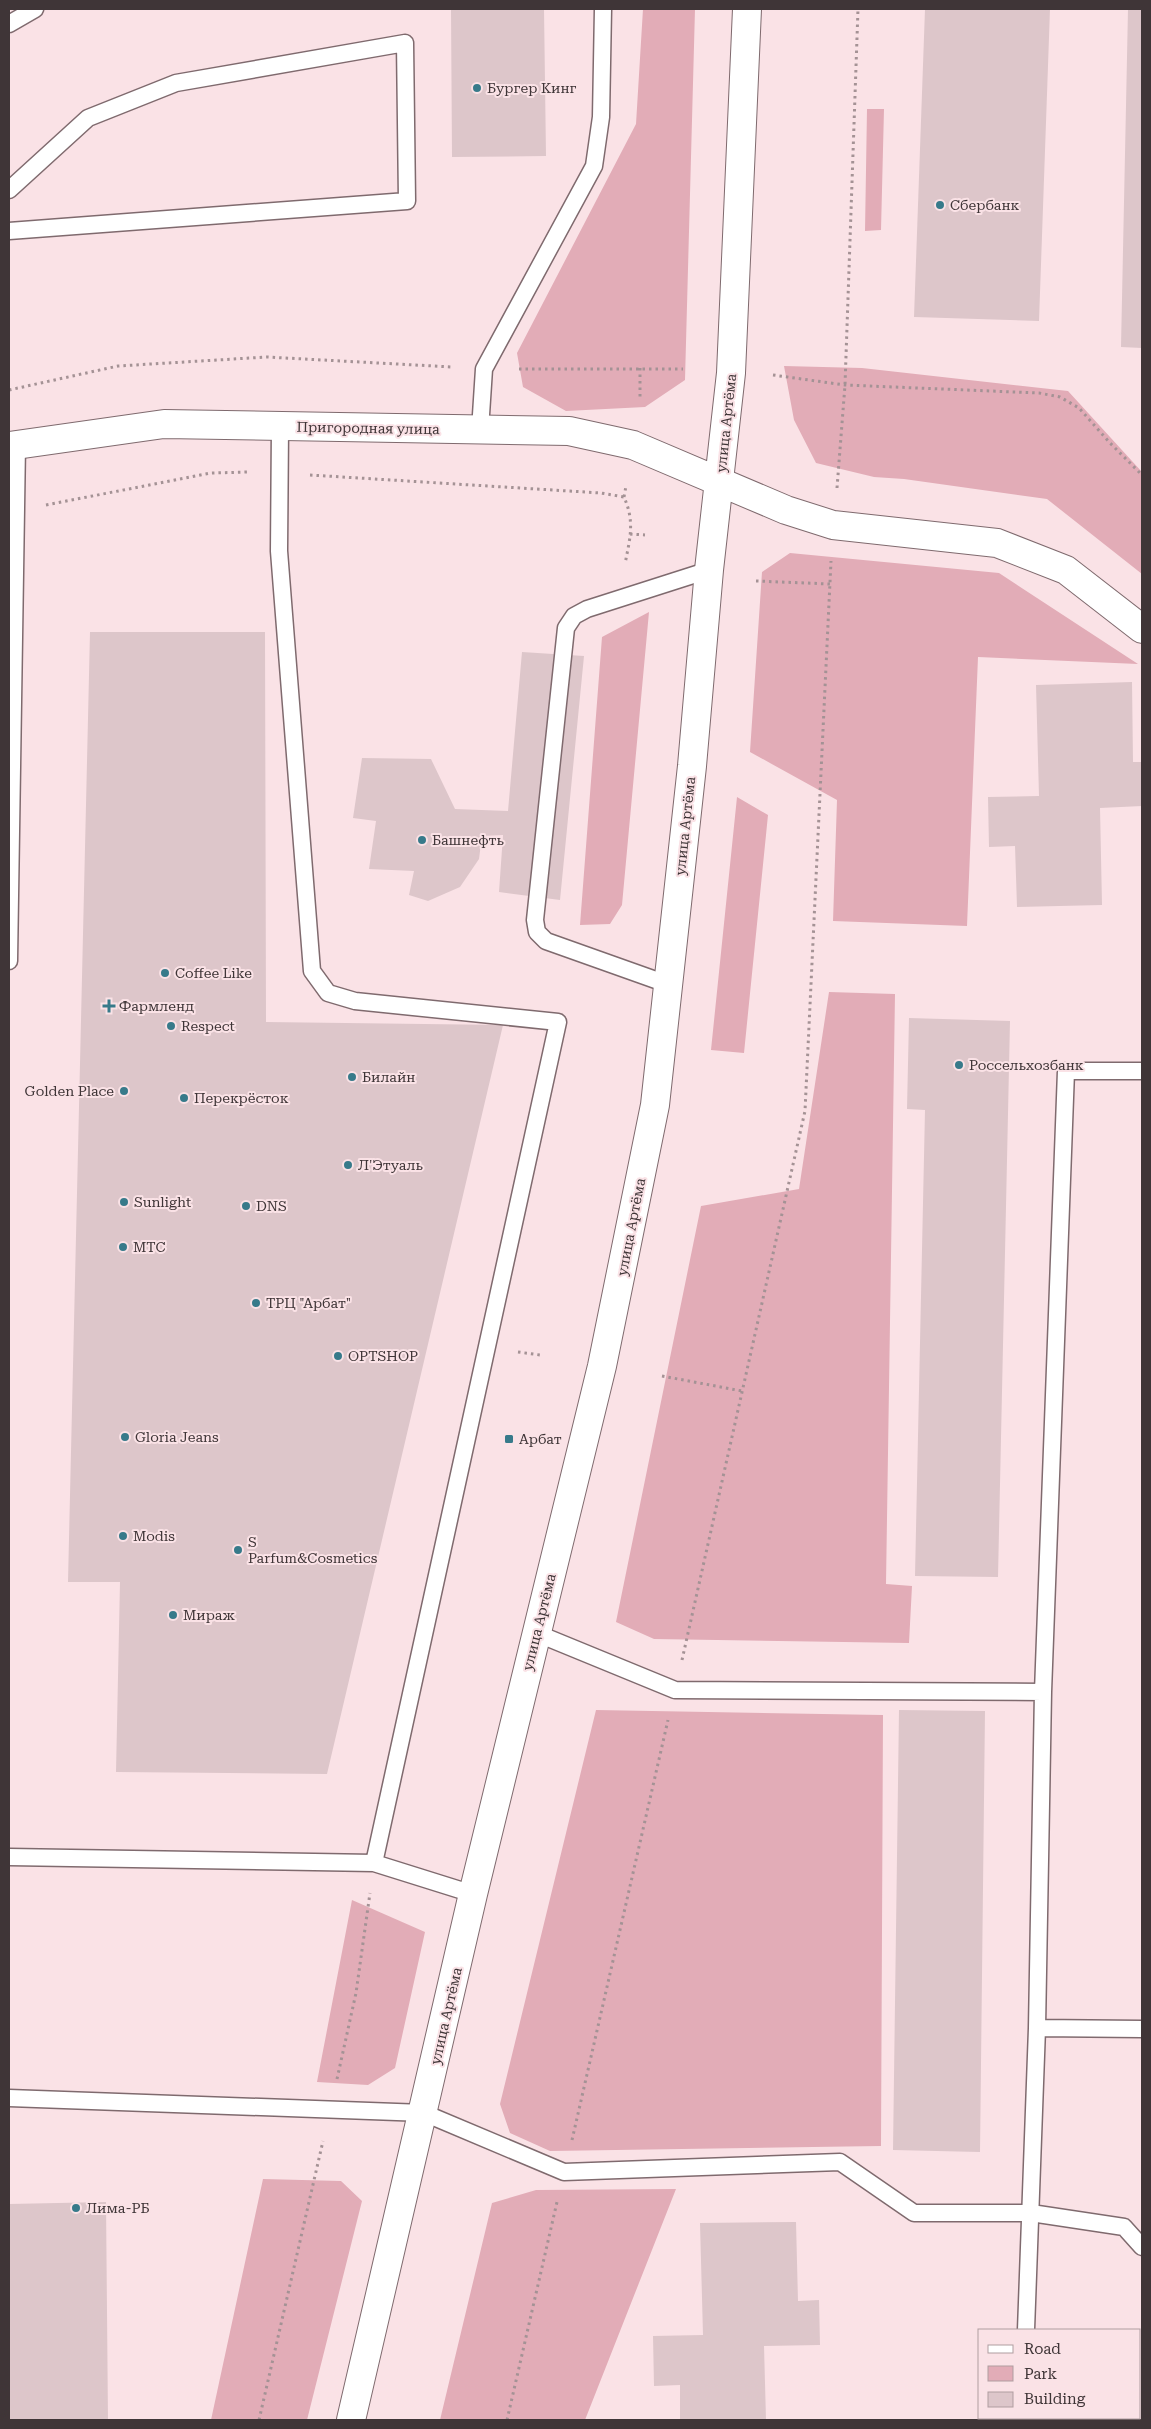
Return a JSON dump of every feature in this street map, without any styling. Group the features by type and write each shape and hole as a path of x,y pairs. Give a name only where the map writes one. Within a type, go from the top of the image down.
{"main road":[{"name":"улица Артёма","path":"351,2420 424,2114 473,1894 608,1343 655,1105 692,766 709,570 731,373 746,9"},
{"name":"Пригородная улица","path":"13,445 164,424 568,431 633,445 786,510 833,525 997,543 1066,570 1142,629"}],"lane":[{"path":"9,24 35,9"},
{"path":"480,430 484,369 594,166 601,117 603,9"},
{"path":"9,190 88,118 176,84 405,43 407,201 9,231"},
{"path":"280,427 278,473 279,551 312,971 328,992 356,1001 558,1022 374,1862"},
{"path":"9,961 16,511 13,445"},
{"path":"667,984 546,941 537,932 535,920 566,628 574,616 620,598 709,570"},
{"path":"1026,2329 1031,2213 1044,1692 1066,1072 1142,1071"},
{"path":"536,1633 675,1690 1044,1692"},
{"path":"9,1857 374,1862 473,1894"},
{"path":"1036,2028 1142,2029"},
{"path":"9,2098 424,2114 564,2172 840,2162 914,2212 1031,2213 1124,2228 1142,2247"}],"path":[{"path":"836,491 845,384 858,9"},
{"path":"9,390 118,366 267,357 484,369 683,369"},
{"path":"640,368 640,400"},
{"path":"773,375 845,384 1039,393 1060,397 1080,408 1110,443 1142,475"},
{"path":"16,511 211,473 278,473 601,493 624,497"},
{"path":"620,598 630,534 630,512 624,497 626,486"},
{"path":"630,534 645,535"},
{"path":"508,2420 805,1111 831,553"},
{"path":"756,581 830,584"},
{"path":"662,1376 742,1391"}],"green space":[{"path":"643,9 695,9 685,380 645,407 566,411 523,387 517,353 636,124"},
{"path":"867,109 884,109 881,230 865,231"},
{"path":"784,366 862,368 1068,391 1142,472 1142,574 1047,499 904,479 874,477 816,463 794,420"},
{"path":"790,553 999,573 1138,664 978,657 967,926 833,921 837,800 750,752 762,572"},
{"path":"649,612 622,905 610,924 580,925 602,637"},
{"path":"737,797 768,815 744,1053 711,1050"},
{"path":"829,992 895,994 886,1584 912,1586 909,1643 654,1639 616,1622 701,1206 799,1189"},
{"path":"596,1710 883,1715 881,2146 550,2151 510,2133 500,2104"},
{"path":"352,1900 425,1932 395,2068 368,2085 317,2082"},
{"path":"263,2179 341,2181 362,2201 307,2420 211,2420"},
{"path":"676,2189 585,2420 440,2420 492,2203 536,2190"}],"building":[{"path":"451,9 544,9 546,156 452,157"},
{"path":"925,9 1050,9 1039,321 914,317"},
{"path":"1128,9 1142,9 1142,348 1121,347"},
{"name":"ТРЦ \"Арбат\"","path":"90,632 265,632 266,1022 503,1025 327,1774 116,1772 120,1582 68,1582"},
{"path":"522,652 584,656 560,900 499,892 503,835 482,836 479,859 460,887 428,901 409,895 414,871 369,869 376,821 353,818 362,758 431,759 455,809 508,811"},
{"path":"1132,682 1133,762 1142,762 1142,806 1100,808 1102,905 1017,907 1015,846 989,847 988,797 1039,796 1036,685"},
{"path":"909,1018 1010,1021 998,1577 915,1576 925,1110 907,1109"},
{"path":"899,1710 985,1711 980,2152 893,2150"},
{"path":"106,2202 108,2420 9,2420 9,2204"},
{"path":"796,2222 798,2301 819,2300 820,2345 764,2346 766,2420 680,2420 680,2385 654,2386 653,2336 703,2335 700,2223"}],"place":[{"name":"Бургер Кинг","path":"477,88"},
{"name":"Сбербанк","path":"940,205"},
{"name":"Башнефть","path":"422,840"},
{"name":"Coffee Like","path":"165,973"},
{"name":"Фармленд","path":"109,1006"},
{"name":"Respect","path":"171,1026"},
{"name":"Россельхозбанк","path":"959,1065"},
{"name":"Билайн","path":"352,1077"},
{"name":"Golden Place","path":"124,1091"},
{"name":"Перекрёсток","path":"184,1098"},
{"name":"Л'Этуаль","path":"348,1165"},
{"name":"Sunlight","path":"124,1202"},
{"name":"DNS","path":"246,1206"},
{"name":"МТС","path":"123,1247"},
{"name":"ТРЦ \"Арбат\"","path":"256,1303"},
{"name":"OPTSHOP","path":"338,1356"},
{"name":"Gloria Jeans","path":"125,1437"},
{"name":"Арбат","path":"509,1439"},
{"name":"Modis","path":"123,1536"},
{"name":"S Parfum&Cosmetics","path":"238,1550"},
{"name":"Мираж","path":"173,1615"},
{"name":"Лима-РБ","path":"76,2208"}]}
